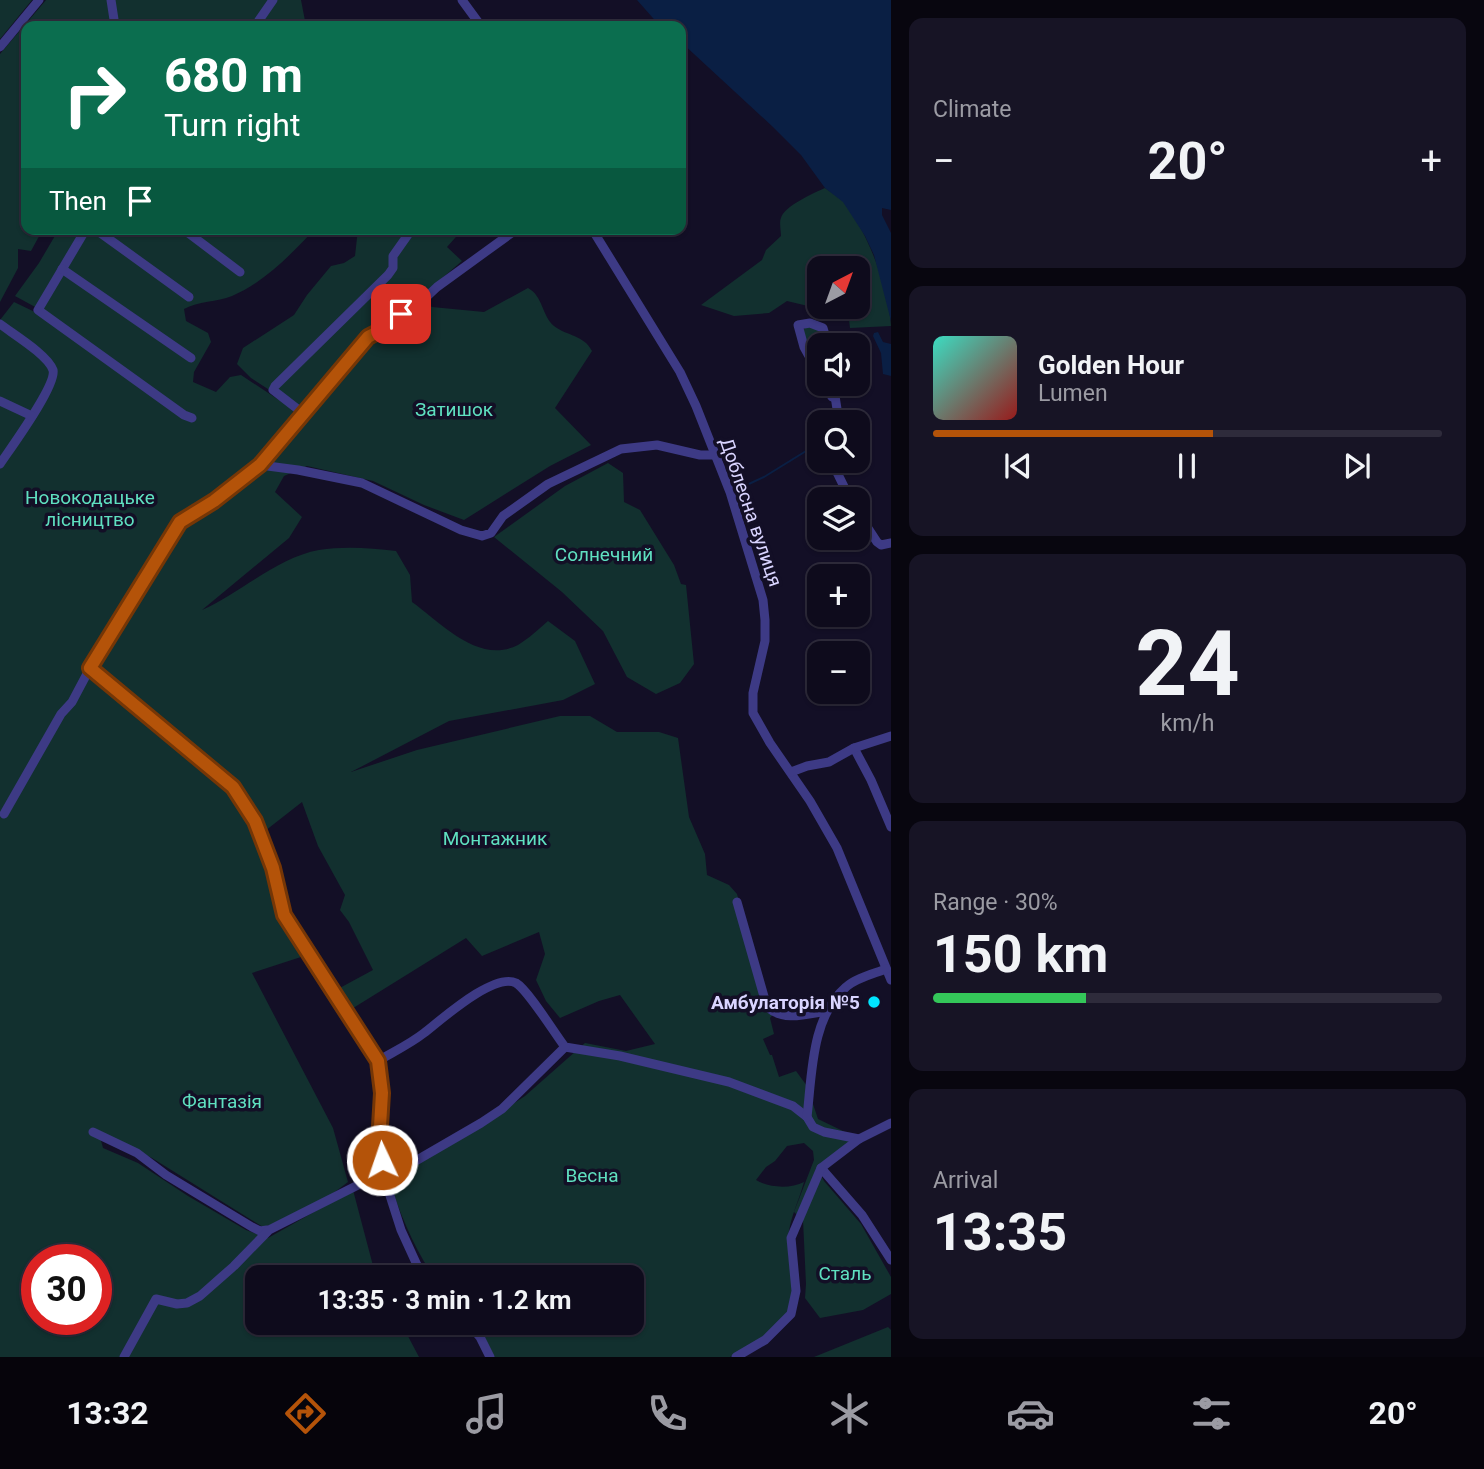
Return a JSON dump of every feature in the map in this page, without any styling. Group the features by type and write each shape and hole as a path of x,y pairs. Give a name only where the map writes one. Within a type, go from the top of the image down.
{"street":[{"path":"22,21 39,0"},
{"path":"111,0 114,21"},
{"path":"258,21 273,0"},
{"path":"463,0 478,21"},
{"path":"0,47 21,22"},
{"path":"82,235 38,310 142,386 192,418"},
{"path":"103,235 189,297"},
{"path":"191,235 240,272"},
{"path":"304,414 273,390 275,386 388,275 393,268 393,256 408,235"},
{"path":"4,814 61,714 72,702 180,522 214,501 260,465 368,337 420,303 437,287 509,235"},
{"name":"Доблесна вулиця","path":"596,235 680,372 730,492 763,600 765,640 753,693 753,713 836,848 891,980"},
{"path":"62,269 191,358"},
{"path":"807,352 798,325 810,323 823,328 824,333"},
{"path":"0,324 41,356 52,369 53,379 0,464"},
{"path":"832,396 835,401"},
{"path":"834,396 837,410"},
{"path":"0,401 32,416"},
{"path":"260,465 362,483 461,530 482,536 491,533 503,516 548,484 621,449 657,445 700,455 715,455"},
{"path":"870,531 881,545 891,542"},
{"path":"90,668 233,787 255,821 273,868 284,915 378,1061 382,1093 379,1143 384,1177 401,1230 417,1265"},
{"path":"791,772 829,762 854,748 891,736"},
{"path":"854,748 891,827"},
{"path":"737,902 767,1007 779,1014 794,1016 827,1012"},
{"path":"807,1117 816,1045 827,1012 847,986 886,969"},
{"path":"378,1061 423,1034 453,1009 502,982 516,983 565,1047 621,1056 720,1079 793,1106 807,1117 813,1127 824,1132 859,1139"},
{"path":"124,1357 156,1299 177,1304 187,1303 200,1296 269,1230 358,1185 400,1170 502,1109 565,1047"},
{"path":"736,1357 765,1340 791,1314 796,1291 791,1237 821,1168 859,1139 891,1123"},
{"path":"93,1132 137,1153 166,1175 252,1227 260,1231 269,1230"},
{"path":"821,1168 862,1215 891,1260"},
{"path":"478,1335 491,1357"}],"green space":[{"path":"0,0 32,0 0,39"},
{"path":"46,0 301,0 305,21 28,21"},
{"path":"21,29 21,235 40,235 31,251 18,249 18,268 0,302 0,54"},
{"path":"825,188 843,201 852,213 868,243 881,277 891,326 850,328 849,319 870,319 870,256 807,256 807,306 787,301 769,313 734,316 701,305 762,260 766,250 781,236 780,220 783,213 800,200"},
{"path":"55,235 79,235 37,308 15,296"},
{"path":"85,235 309,235 277,267 256,283 232,296 184,309 186,321 208,333 211,342 194,372 193,382 216,392 230,377 241,375 294,410 286,426 256,463 215,497 192,510 184,527 234,494 271,460 308,415 251,378 237,364 243,348 294,315 331,266 344,263 355,256 357,235 458,235 447,247 462,261 419,298 432,307 484,312 528,288 537,296 554,326 589,346 592,351 555,408 591,445 550,466 464,520 373,481 307,466 284,476 275,492 302,517 289,538 202,610 274,568 304,554 338,548 377,549 396,551 410,575 412,602 448,630 475,646 503,650 518,645 548,621 575,641 595,684 563,700 449,721 351,772 417,750 560,716 590,716 617,732 659,732 678,738 689,817 705,854 707,875 729,885 737,894 768,1003 774,1013 770,1018 774,1034 763,1039 779,1077 796,1071 807,1086 818,1119 845,1132 850,1146 818,1170 824,1181 861,1224 891,1277 891,1294 863,1310 820,1318 805,1298 803,1220 794,1212 814,1160 813,1151 804,1143 787,1146 756,1180 780,1187 804,1182 792,1217 788,1240 791,1302 780,1322 762,1338 730,1357 492,1357 480,1335 644,1335 644,1265 427,1265 408,1229 388,1178 455,1142 525,1096 585,1043 626,1051 655,1044 620,995 560,1018 546,1001 536,980 545,954 539,932 482,956 466,938 350,1010 336,990 373,970 349,922 340,910 345,895 318,846 302,802 256,838 272,884 279,919 304,956 252,973 333,1128 348,1182 308,1209 263,1227 152,1158 99,1133 103,1148 138,1163 246,1230 268,1238 353,1190 373,1265 245,1265 245,1335 407,1335 419,1357 0,1357 0,320 14,302 39,314"},
{"path":"806,327 815,327 823,333 807,333 807,344 802,331"},
{"name":"Солнечний","path":"608,463 623,473 624,502 640,510 674,565 681,584 686,585 694,664 680,683 656,694 627,677 603,631 562,592 494,537 565,486"},
{"name":"Сталь","path":"888,1327 891,1330 891,1357 814,1357"}],"water":[{"path":"637,0 891,0 891,210 882,208 882,215 891,233 891,321 874,255 843,202 825,188 801,155 773,127 686,47 686,21 656,21"},
{"path":"878,332 883,342 891,344 891,376 883,374 881,353 873,336"}],"waterway":[{"path":"736,490 764,477 807,450"}],"place":[{"name":"Амбулаторія №5","path":"874,1002"}],"route":[{"path":"382,1160 379,1143 382,1093 378,1061 351,1015 284,915 273,868 255,821 233,787 90,668 180,522 214,501 260,465 368,337 385,328 401,314"}],"park label":[{"name":"Затишок","path":"454,409"},
{"name":"Новокодацьке лісництво","path":"90,508"},
{"name":"Монтажник","path":"495,838"},
{"name":"Фантазія","path":"222,1101"},
{"name":"Весна","path":"592,1175"}]}
